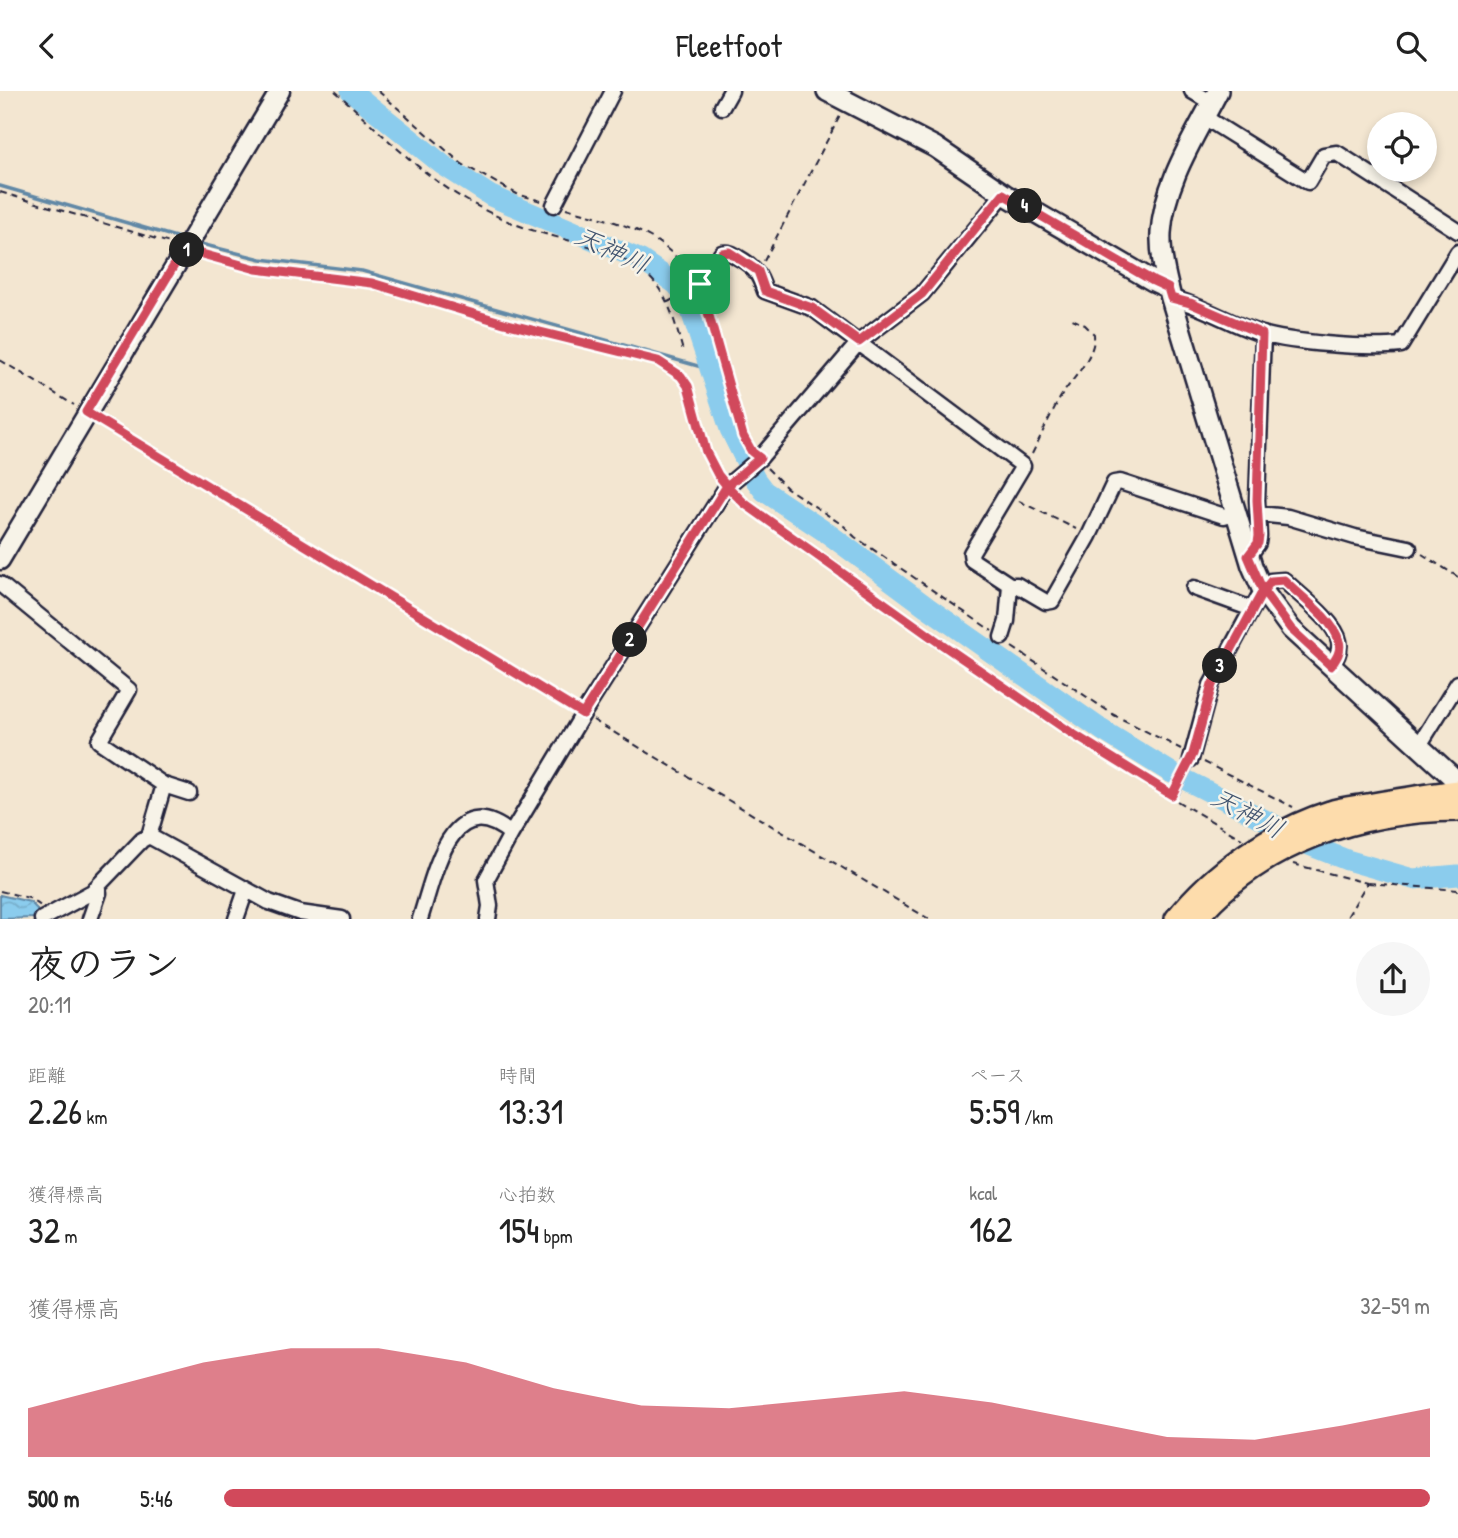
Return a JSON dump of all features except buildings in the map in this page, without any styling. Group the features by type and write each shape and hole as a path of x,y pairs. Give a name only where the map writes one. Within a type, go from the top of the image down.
{"main road":[{"path":"827,91 935,147 1003,194 1153,281 1169,293"},
{"path":"1211,104 1184,156 1165,206 1161,235 1169,293 1248,556 1263,591 1291,629 1458,782"},
{"path":"1176,919 1216,877 1331,812 1458,791"},
{"path":"1196,919 1216,895 1271,847 1349,823 1431,810 1458,810"}],"street":[{"path":"0,560 86,412 281,91"},
{"path":"554,205 613,91"},
{"path":"722,107 730,91"},
{"path":"1192,91 1308,182 1324,155 1337,153 1458,231"},
{"path":"488,919 490,907 486,880 511,834 583,714 731,483 758,459 859,342 922,294 1003,194"},
{"path":"700,284 722,253 729,252 758,271 765,291 812,308 1023,466 971,553 972,560 1010,585 1017,585 1045,602 1052,601 1089,536 1114,483 1120,482 1224,516 1235,513"},
{"path":"1169,293 1262,334 1382,348 1401,345 1458,252"},
{"path":"1248,556 1258,543 1259,536 1262,334"},
{"path":"1258,514 1288,517 1355,537 1409,548"},
{"path":"1192,757 1212,685 1252,609 1271,581 1284,580 1333,627 1340,648 1331,666"},
{"path":"0,584 129,690 100,741 164,785 189,793"},
{"path":"1002,637 1007,621 1010,585"},
{"path":"1194,588 1252,609"},
{"path":"1418,747 1458,683"},
{"path":"44,917 92,892 149,836 164,785"},
{"path":"420,919 445,844 455,831 470,822 486,819 496,822 511,834"},
{"path":"149,836 269,902 300,913 342,919"},
{"path":"90,919 99,893 98,886"},
{"path":"236,919 246,890"}],"lane":[{"path":"1174,792 1192,757"}],"path":[{"path":"335,91 441,185 498,217 604,251 625,261 653,281 675,320 683,351"},
{"path":"378,91 462,164 517,194 614,222 650,237 675,256 700,284 743,436 752,452 787,488 1002,637 1009,645 1114,715 1293,807"},
{"path":"758,271 796,203 847,101"},
{"path":"0,192 256,269 372,283 504,323 658,361 681,376 688,386 706,452 718,475 731,483 744,503 1059,725 1161,786 1178,802 1271,847 1287,862 1367,883 1458,890"},
{"path":"667,303 700,284"},
{"path":"1023,466 1030,459 1062,394 1094,344 1094,334 1085,325 1070,317"},
{"path":"0,360 583,714 929,919"},
{"path":"1019,501 1089,536"},
{"path":"1409,548 1458,577"},
{"path":"1346,919 1367,883"},
{"path":"0,891 29,898 40,904 44,917"}],"water":[{"path":"0,895 30,902 37,909 37,916 0,919"}],"waterway":[{"name":"天神川","path":"351,91 443,165 491,196 641,260 676,284 686,296 730,429 755,479 764,491 830,535 927,607 1102,730 1172,773 1309,845 1347,860 1413,879 1458,875"},
{"path":"0,186 186,240"},
{"path":"197,243 261,259 362,271 712,370"}],"route":[{"path":"700,284 722,253 729,252 758,271 765,291 812,308 859,342 922,294 1003,194 1168,288 1171,298 1190,303 1262,334 1257,500 1259,536 1258,543 1248,556 1263,591 1271,581 1284,580 1333,627 1339,640 1337,658 1331,666 1291,629 1263,591 1219,669 1208,697 1193,754 1172,795 1070,732 937,641 744,503 727,486 583,714 86,412 184,249 256,269 372,283 504,323 658,361 681,376 688,386 706,452 727,486 760,458 752,452 743,436 700,284"}]}
